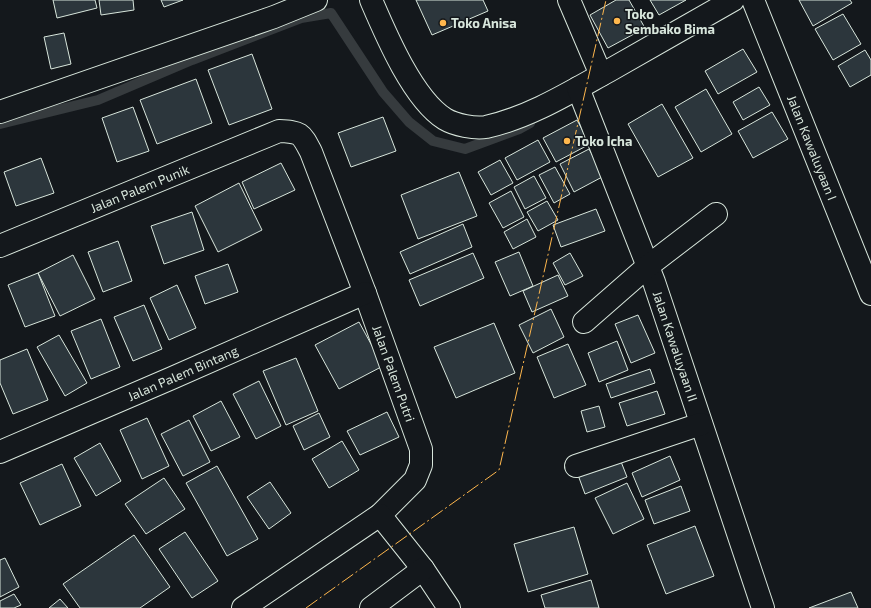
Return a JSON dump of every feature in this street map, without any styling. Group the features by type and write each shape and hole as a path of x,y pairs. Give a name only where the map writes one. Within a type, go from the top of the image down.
{"street":[{"path":"0,112 274,17 316,0"},
{"path":"371,0 387,38 411,80 433,111 446,120 458,125 484,127 522,116 747,1"},
{"path":"569,0 601,75"},
{"name":"Jalan Kawaluyaan I","path":"747,1 871,294"},
{"name":"Jalan Kawaluyaan II","path":"578,88 648,266 763,608"},
{"name":"Jalan Palem Punik","path":"0,246 279,131"},
{"name":"Jalan Palem Putri","path":"243,608 380,514 415,480 421,464 421,449 365,293 311,152 303,138 295,132 279,131"},
{"path":"584,322 648,266 716,214"},
{"name":"Jalan Palem Bintang","path":"0,452 365,293"},
{"path":"576,466 701,424"},
{"path":"380,514 423,569 449,608"},
{"path":"371,608 423,569"}],"building":[{"path":"53,0 95,0 97,8 57,18"},
{"path":"99,0 133,0 134,10 101,15"},
{"path":"161,0 183,0 164,7"},
{"name":"Toko Anisa","path":"416,0 483,0 488,11 432,35"},
{"name":"Toko Sembako Bima","path":"616,0 629,0 645,28 608,48 590,15"},
{"path":"650,0 686,0 659,15"},
{"path":"799,0 850,0 852,3 813,26"},
{"path":"843,14 861,44 833,60 815,29"},
{"path":"64,33 71,64 51,69 44,37"},
{"path":"743,49 757,72 718,94 705,71"},
{"path":"865,50 871,60 871,75 850,87 838,66"},
{"path":"252,54 272,109 229,125 208,70"},
{"path":"196,79 212,123 157,144 140,100"},
{"path":"759,87 770,105 743,120 733,102"},
{"path":"706,89 732,134 701,152 675,107"},
{"path":"662,104 693,158 658,177 628,124"},
{"path":"133,107 149,151 117,162 102,118"},
{"path":"772,112 788,139 753,158 738,131"},
{"path":"383,117 396,151 351,167 338,133"},
{"name":"Toko Icha","path":"577,120 590,144 556,162 543,138"},
{"path":"538,140 550,162 517,180 505,158"},
{"path":"589,149 604,176 574,192 560,164"},
{"path":"41,158 54,193 16,206 4,172"},
{"path":"500,160 513,183 491,195 478,172"},
{"path":"281,163 295,190 254,209 242,182"},
{"path":"555,167 570,194 554,203 539,175"},
{"path":"459,172 477,216 418,239 401,195"},
{"path":"534,176 546,198 525,209 514,187"},
{"path":"239,183 262,230 218,252 195,206"},
{"path":"511,191 524,217 503,228 489,203"},
{"path":"547,201 558,220 538,231 527,212"},
{"path":"596,209 605,231 561,247 553,225"},
{"path":"192,212 204,250 164,264 151,226"},
{"path":"527,219 536,237 513,249 504,232"},
{"path":"463,224 472,247 410,274 400,252"},
{"path":"118,241 132,281 103,292 88,252"},
{"path":"519,252 533,286 510,296 495,262"},
{"path":"473,253 484,278 420,306 409,280"},
{"path":"570,253 583,276 565,285 553,263"},
{"path":"73,255 95,299 60,316 38,273"},
{"path":"228,264 238,292 205,304 195,276"},
{"path":"38,273 55,316 25,327 8,285"},
{"path":"558,275 568,296 532,312 523,291"},
{"path":"177,285 196,328 169,340 150,298"},
{"path":"144,305 162,349 133,361 114,317"},
{"path":"551,309 564,337 533,353 519,325"},
{"path":"638,315 655,353 631,363 615,324"},
{"path":"101,319 120,367 91,379 71,331"},
{"path":"359,322 383,366 339,389 315,345"},
{"path":"494,323 515,373 456,398 434,347"},
{"path":"59,335 87,383 65,396 37,347"},
{"path":"617,341 628,370 599,382 588,353"},
{"path":"568,344 586,385 554,398 537,357"},
{"path":"27,349 48,400 13,414 0,383 0,360"},
{"path":"296,358 318,411 286,425 263,371"},
{"path":"650,369 655,383 611,398 606,384"},
{"path":"259,381 281,426 256,439 233,394"},
{"path":"657,391 665,414 627,426 619,403"},
{"path":"221,401 240,437 211,451 193,416"},
{"path":"599,406 605,427 587,432 581,411"},
{"path":"387,412 399,437 360,455 347,431"},
{"path":"319,413 330,437 304,450 293,426"},
{"path":"147,418 169,466 142,479 120,430"},
{"path":"189,420 210,462 183,476 161,434"},
{"path":"342,441 359,470 329,488 312,459"},
{"path":"100,443 121,481 96,496 74,458"},
{"path":"670,456 680,480 642,497 632,473"},
{"path":"620,459 627,477 585,494 578,475"},
{"path":"62,464 81,506 40,525 20,483"},
{"path":"217,466 258,539 227,556 186,483"},
{"path":"164,478 185,509 146,534 125,504"},
{"path":"270,482 291,513 269,529 247,497"},
{"path":"627,483 644,519 613,534 595,498"},
{"path":"681,486 690,511 654,524 645,500"},
{"path":"695,526 714,576 666,594 647,545"},
{"path":"574,527 588,574 528,592 514,544"},
{"path":"185,532 218,581 192,598 159,549"},
{"path":"134,535 170,587 140,608 80,608 63,584"},
{"path":"5,558 19,587 0,597 0,560"},
{"path":"591,580 599,608 545,608 541,595"},
{"path":"851,592 858,608 809,608"},
{"path":"14,594 21,605 14,608 0,608 0,601"},
{"path":"60,599 68,608 49,608"}],"waterway":[{"path":"0,124 98,100 192,60 301,18 331,13 383,92 409,122 433,141 465,149 519,129 530,123"}],"power":[{"path":"306,608 499,470 606,0"}],"place":[{"name":"Toko Sembako Bima","path":"617,21"},
{"name":"Toko Anisa","path":"443,23"},
{"name":"Toko Icha","path":"567,141"}]}
